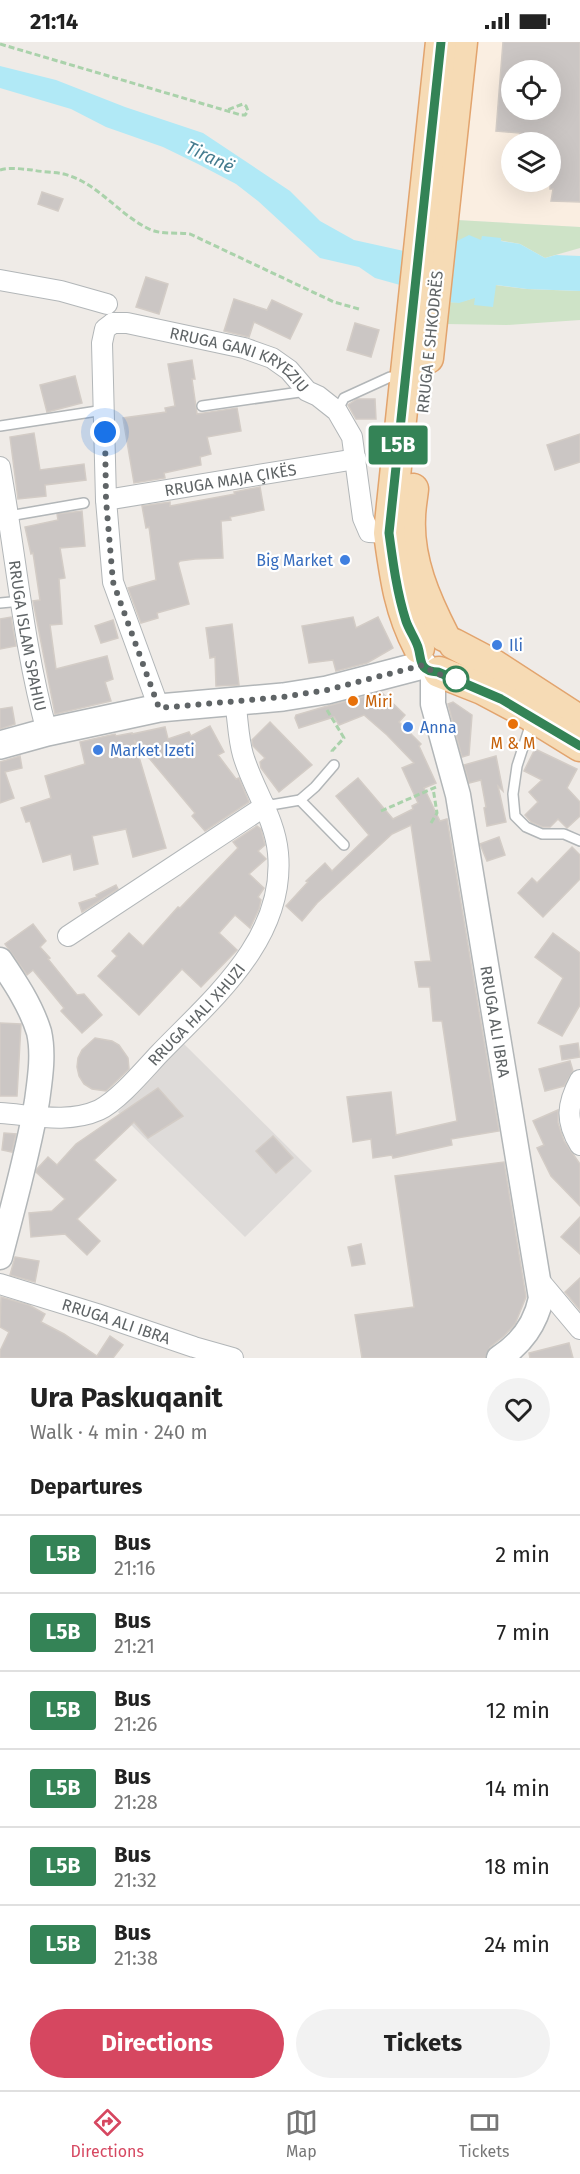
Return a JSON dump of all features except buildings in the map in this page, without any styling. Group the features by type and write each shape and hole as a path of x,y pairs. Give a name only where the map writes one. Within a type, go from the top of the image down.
{"main road":[{"name":"RRUGA E SHKODRËS","path":"435,656 431,610 416,569 410,518 403,493 444,106 441,42"},
{"name":"RRUGA E SHKODRËS","path":"444,106 462,42"},
{"name":"RRUGA E SHKODRËS","path":"403,493 376,536 398,594 406,624 435,656"},
{"path":"435,656 482,689 533,717 579,725"},
{"path":"0,745 47,732 159,708 327,690 435,656 494,665 579,725"}],"street":[{"name":"RRUGA GANI KRYEZIU","path":"0,280 62,291 108,306 127,323 259,352 289,370 307,391 318,396 336,411 352,437 363,518 376,536"},
{"path":"108,306 102,343 106,500 113,582 159,708"},
{"name":"RRUGA MAJA ÇIKËS","path":"106,500 356,459"},
{"name":"RRUGA ISLAM SPAHIU","path":"0,467 31,670 47,732"},
{"name":"RRUGA ALI IBRA","path":"435,656 433,704 443,783 458,795 541,1298 538,1312 522,1339 499,1358"},
{"name":"RRUGA HALI XHUZI","path":"0,1113 34,1117 77,1116 100,1109 132,1081 231,979 262,933 278,880 278,854 274,830 242,753 235,701"},
{"path":"68,936 265,806"},
{"path":"0,960 31,1010 39,1034 42,1058 34,1117 0,1257"},
{"path":"580,1080 571,1096 568,1110 571,1127 580,1145"},
{"path":"538,1279 580,1329"},
{"name":"RRUGA ALI IBRA","path":"0,1284 97,1314 189,1353 233,1358"}],"lane":[{"path":"336,411 344,398 390,377"},
{"path":"202,406 307,391"},
{"path":"0,426 104,410"},
{"path":"9,516 84,503"},
{"path":"0,603 22,601"},
{"path":"533,717 517,766 513,794 515,816 526,827 542,834 564,834 580,841"},
{"path":"265,806 300,801 334,765"},
{"path":"300,801 344,845"}],"path":[{"path":"0,44 243,115 248,111 243,104 227,110"},
{"path":"0,171 24,169 64,174 83,182 150,230 190,234 334,302 359,309"},
{"path":"332,751 344,738 334,723"},
{"path":"381,811 443,783"},
{"path":"431,823 437,813 443,783"}],"shaded area":[{"path":"475,42 580,42 580,227 457,220"},
{"path":"183,1043 312,1171 245,1237 118,1112"}],"green space":[{"path":"457,220 580,227 580,248 545,258 520,244 482,237 482,240 455,242"},
{"path":"495,285 580,291 580,320 507,325 446,324 448,302 467,300"}],"water":[{"name":"Tiranë","path":"0,66 56,80 125,107 203,133 290,191 320,221 354,240 404,251 400,285 375,278 359,267 320,258 236,184 198,164 163,147 106,127 71,109 0,88"},
{"path":"469,235 481,240 482,236 501,238 501,241 520,244 545,258 556,255 580,256 580,291 496,285 493,307 474,305 475,298 459,303 448,302 455,242"}],"bus line":[{"name":"L5B","path":"441,42 389,533 394,575 406,624 419,648 420,660 427,669 482,689 520,709 580,746"}],"place":[{"name":"Big Market","path":"345,560"},
{"name":"Ili","path":"497,645"},
{"name":"Miri","path":"353,701"},
{"name":"M & M","path":"513,724"},
{"name":"Anna","path":"408,727"},
{"name":"Market Izeti","path":"98,750"}],"route":[{"path":"105,432 106,500 113,582 159,708 283,697 327,690 423,665 433,672 460,681 456,679"}]}
